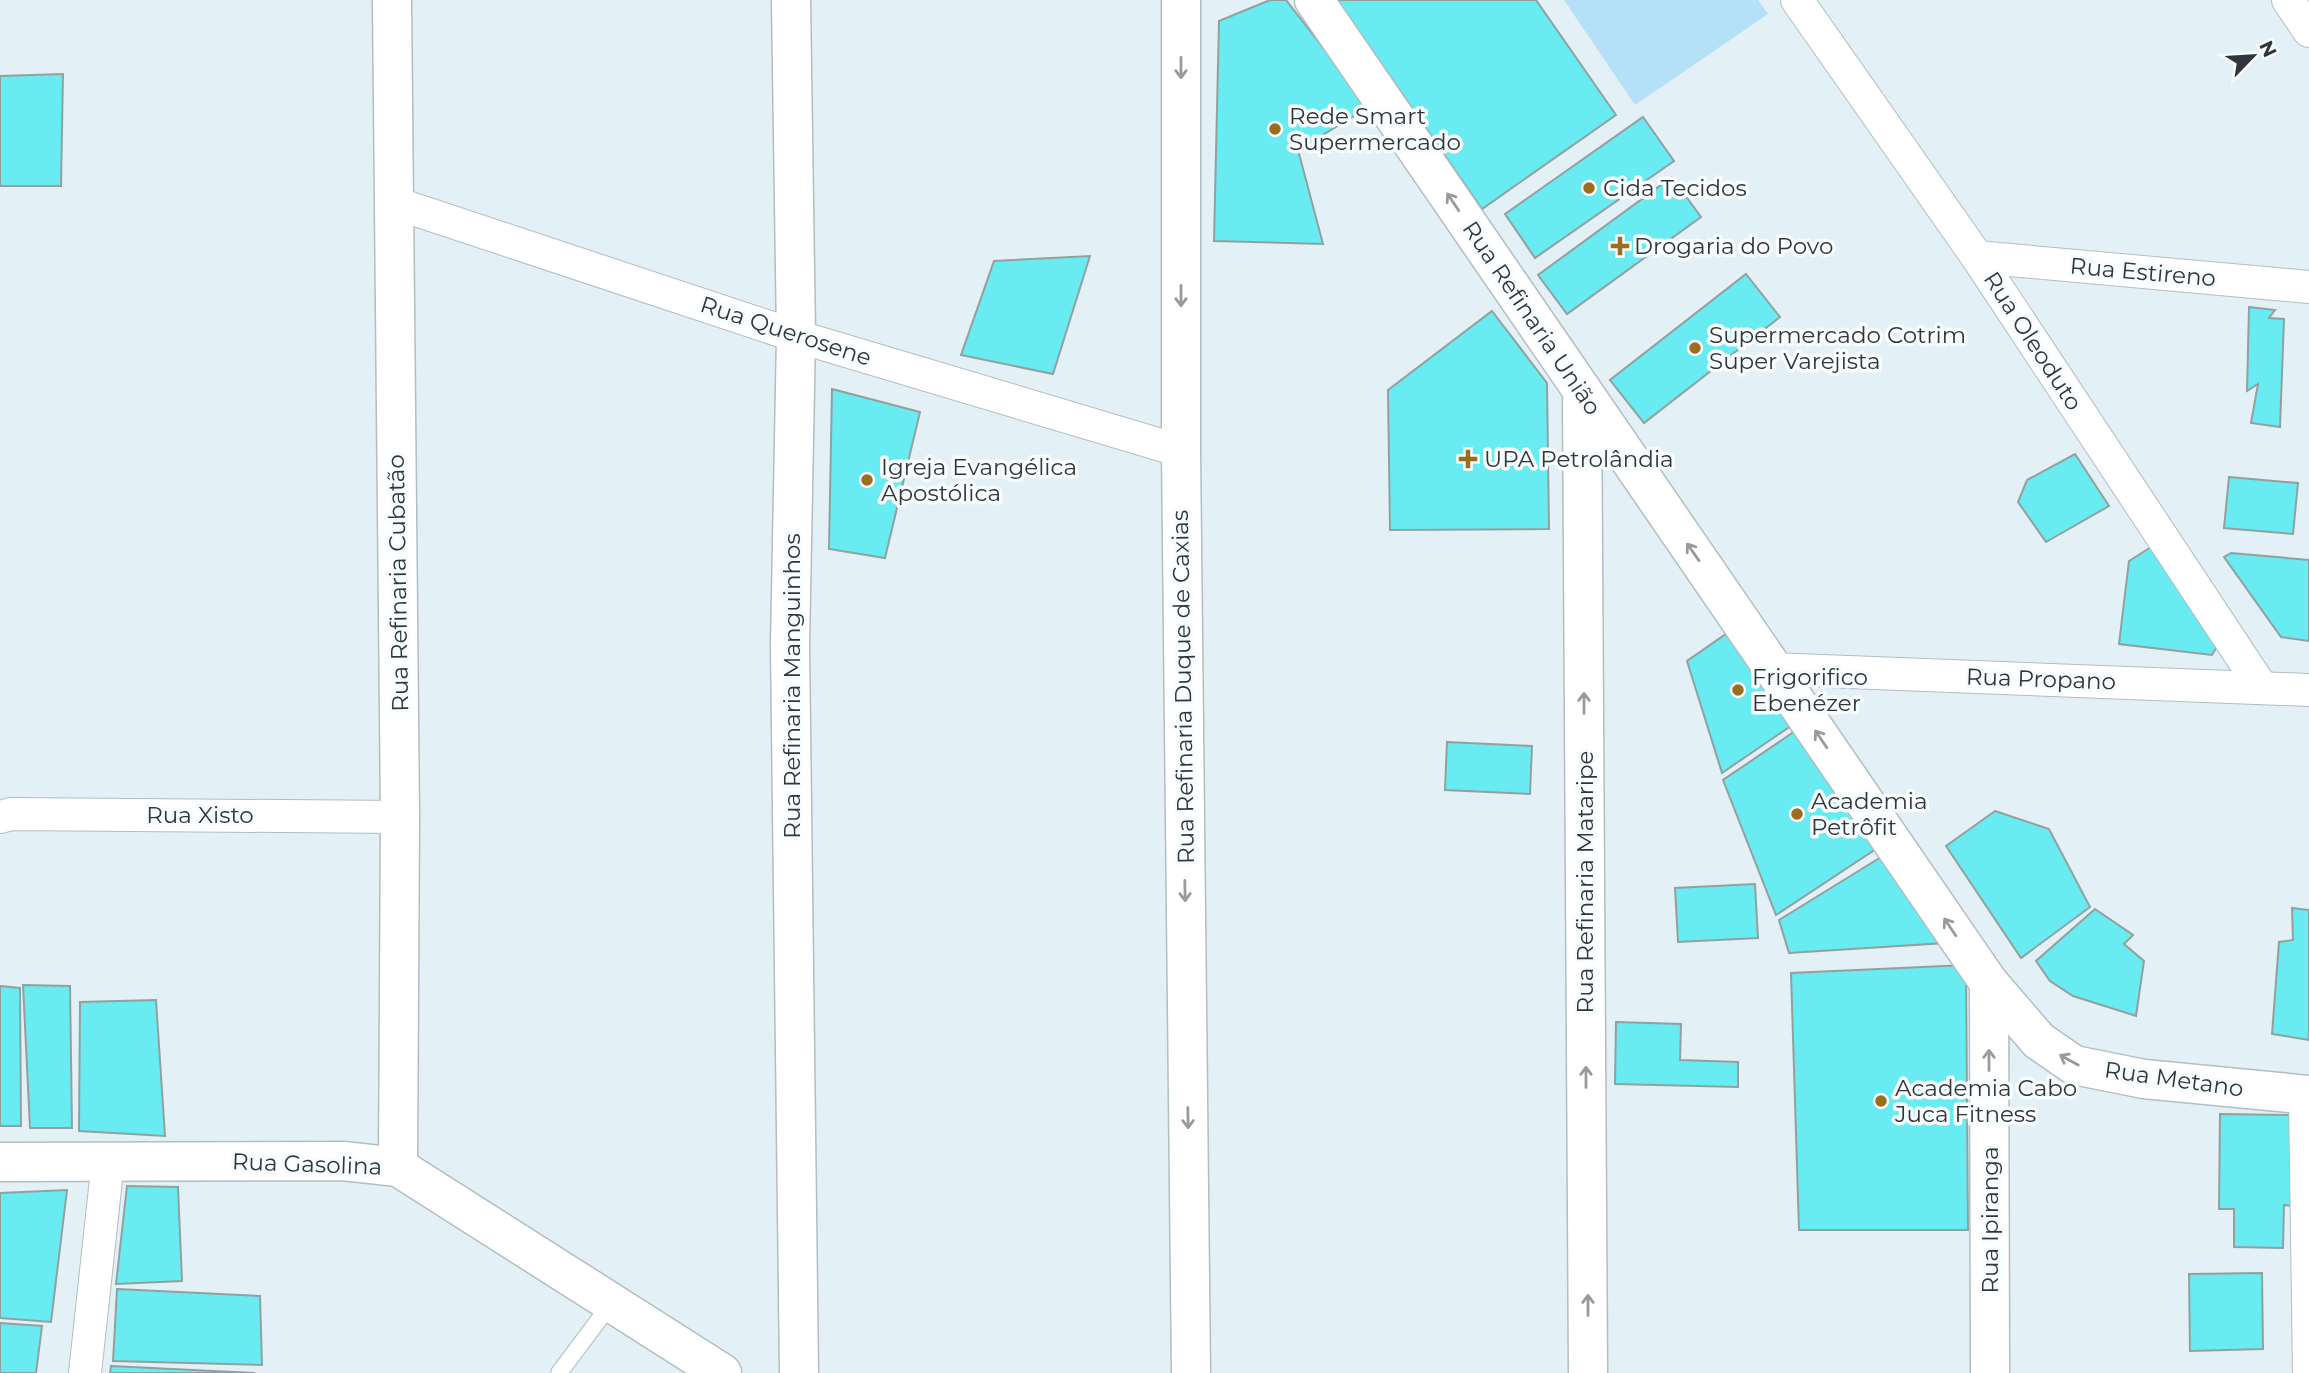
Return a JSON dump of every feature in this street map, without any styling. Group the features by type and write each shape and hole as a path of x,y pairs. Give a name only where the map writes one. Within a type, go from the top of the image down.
{"street":[{"name":"Rua Refinaria Cubatão","path":"392,0 400,817 398,1167"},
{"name":"Rua Refinaria Manguinhos","path":"791,0 796,336 790,646 799,1373"},
{"name":"Rua Refinaria Duque de Caxias","path":"1181,0 1181,451 1191,1373"},
{"name":"Rua Refinaria União","path":"1314,0 1989,983"},
{"name":"Rua Oleoduto","path":"1797,0 1978,257 2262,688"},
{"path":"2288,0 2309,31"},
{"name":"Rua Querosene","path":"395,202 796,336 1181,451"},
{"name":"Rua Estireno","path":"1978,257 2309,287"},
{"name":"Rua Refinaria Mataripe","path":"1582,390 1588,1373"},
{"name":"Rua Propano","path":"1773,669 2309,690"},
{"name":"Rua Xisto","path":"0,817 11,814 400,817"},
{"name":"Rua Metano","path":"1989,983 2039,1041 2074,1065 2144,1079 2307,1095"},
{"name":"Rua Ipiranga","path":"1989,983 1990,1373"},
{"path":"2307,1095 2309,1373"},
{"path":"85,1373 108,1161"},
{"name":"Rua Gasolina","path":"0,1162 343,1161 398,1167 610,1305 722,1373"}],"lane":[{"path":"559,1373 610,1305"}],"shaded area":[{"path":"1564,0 1758,0 1768,14 1635,105"}],"building":[{"name":"Rede Smart Supermercado","path":"1270,0 1286,0 1369,107 1298,150 1323,244 1214,241 1219,21"},
{"path":"1337,0 1536,0 1616,115 1482,209"},
{"path":"63,74 61,186 0,186 0,76"},
{"name":"Cida Tecidos","path":"1643,117 1674,161 1535,258 1505,214"},
{"name":"Drogaria do Povo","path":"1672,177 1701,217 1567,314 1538,275"},
{"path":"1090,256 1053,374 961,355 994,261"},
{"name":"Supermercado Cotrim Super Varejista","path":"1746,274 1780,317 1644,423 1610,380"},
{"path":"2249,307 2275,310 2269,318 2284,319 2280,427 2251,423 2258,384 2247,391"},
{"name":"UPA Petrolândia","path":"1492,311 1547,383 1549,529 1390,530 1388,390"},
{"name":"Igreja Evangélica Apostólica","path":"832,389 920,412 885,558 829,549"},
{"path":"2075,454 2109,506 2046,542 2018,502 2027,480"},
{"path":"2229,477 2298,483 2293,534 2224,528"},
{"path":"2159,542 2222,638 2212,655 2119,644 2129,561"},
{"path":"2231,553 2309,560 2309,641 2281,637 2224,557"},
{"name":"Frigorifico Ebenézer","path":"1736,627 1801,719 1722,773 1687,661"},
{"name":"Academia Petrôfit","path":"1801,727 1879,847 1776,915 1723,780"},
{"path":"1447,742 1532,746 1530,794 1445,790"},
{"path":"1995,811 2049,829 2090,907 2021,958 1946,846"},
{"path":"1886,854 1945,943 1789,953 1779,920"},
{"path":"1755,884 1758,938 1678,942 1675,888"},
{"path":"2292,908 2309,910 2309,1040 2272,1034 2279,942 2293,940"},
{"path":"2095,909 2133,935 2124,944 2144,961 2136,1016 2073,996 2050,981 2036,961"},
{"name":"Academia Cabo Juca Fitness","path":"1966,965 1968,1230 1799,1230 1791,973"},
{"path":"23,985 70,986 72,1128 30,1128"},
{"path":"0,986 20,988 21,1126 0,1126"},
{"path":"156,1000 165,1136 79,1131 80,1002"},
{"path":"1616,1022 1681,1024 1680,1060 1738,1062 1738,1087 1615,1084"},
{"path":"2220,1114 2293,1115 2292,1206 2284,1205 2283,1248 2234,1247 2234,1209 2219,1209"},
{"path":"127,1186 178,1187 182,1281 116,1284"},
{"path":"67,1190 51,1322 0,1318 0,1193"},
{"path":"2262,1273 2263,1349 2190,1351 2189,1274"},
{"path":"117,1289 260,1296 262,1365 113,1361"},
{"path":"0,1323 42,1326 36,1373 0,1373"},
{"path":"111,1366 255,1373 110,1373"}],"place":[{"name":"Rede Smart Supermercado","path":"1275,129"},
{"name":"Cida Tecidos","path":"1589,188"},
{"name":"Drogaria do Povo","path":"1620,246"},
{"name":"Supermercado Cotrim Super Varejista","path":"1695,348"},
{"name":"UPA Petrolândia","path":"1468,459"},
{"name":"Igreja Evangélica Apostólica","path":"867,480"},
{"name":"Frigorifico Ebenézer","path":"1738,690"},
{"name":"Academia Petrôfit","path":"1797,814"},
{"name":"Academia Cabo Juca Fitness","path":"1881,1101"}]}
